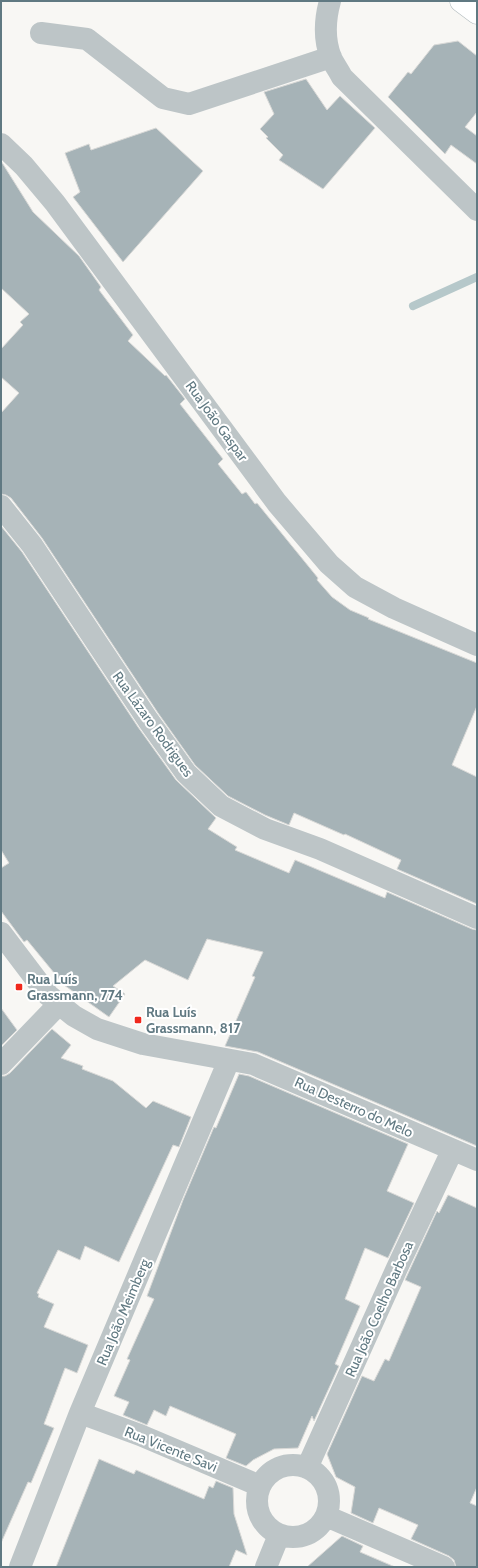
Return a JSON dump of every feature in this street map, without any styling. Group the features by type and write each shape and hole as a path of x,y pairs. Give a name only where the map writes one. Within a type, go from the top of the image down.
{"main road":[{"path":"461,1 477,13"}],"street":[{"path":"330,1 326,17 327,37 331,57 342,77 477,210"},
{"path":"41,32 87,39 163,98 189,104 331,57"},
{"name":"Rua João Gaspar","path":"1,144 24,166 56,203 277,503 329,564 355,587 394,608 477,646"},
{"name":"Rua Lázaro Rodrigues","path":"1,506 32,545 148,720 186,773 221,806 265,829 320,850 477,918"},
{"name":"Rua Desterro do Melo","path":"1,933 48,995 74,1016 96,1029 143,1044 253,1064 452,1151 477,1160"},
{"path":"1,1064 59,1004"},
{"name":"Rua João Meimberg","path":"20,1567 80,1413 229,1060"},
{"name":"Rua João Coelho Barbosa","path":"307,1468 397,1268 452,1151"},
{"name":"Rua Vicente Savi","path":"80,1413 140,1435 260,1486"},
{"path":"294,1465 307,1468 319,1476 326,1488 329,1502 326,1516 320,1526 311,1533 301,1537 279,1535 267,1527 259,1514 257,1500 260,1486 268,1475 280,1468 294,1465"},
{"path":"326,1516 444,1567"},
{"path":"266,1567 279,1535"}],"building":[{"path":"458,41 477,56 477,112 465,127 477,136 477,164 451,145 445,154 388,97 408,72 411,74 434,45"},
{"path":"306,79 327,110 340,96 375,128 323,189 279,160 283,155 266,138 268,137 260,129 274,114 264,92"},
{"path":"156,128 203,171 123,262 73,197 80,192 65,153 89,144 91,150"},
{"path":"1,161 33,212 79,256 101,287 99,290 133,335 128,341 165,376 166,375 185,399 180,404 223,459 218,464 242,494 246,492 255,504 257,503 332,597 350,610 369,618 368,619 477,663 477,706 452,765 477,777 477,904 397,869 401,860 345,834 344,835 294,813 289,825 265,815 228,796 195,765 158,713 42,538 11,498 1,494 1,413 19,393 1,377 1,349 23,325 20,322 29,314 1,288"},
{"path":"1,526 22,552 138,727 176,780 216,818 208,829 237,847 235,850 289,873 295,860 385,898 387,892 477,930 477,1146 258,1052 225,1046 255,977 252,976 263,952 207,939 188,980 145,960 113,986 125,994 109,1017 64,985 27,940 24,942 1,911 1,868 9,863 1,850"},
{"path":"1,1008 17,1030 1,1046"},
{"path":"52,1029 71,1045 61,1058 83,1066 82,1069 113,1081 146,1108 153,1101 191,1117 179,1147 173,1145 119,1262 85,1246 80,1260 58,1250 37,1293 39,1294 38,1297 54,1304 44,1327 88,1345 77,1373 65,1368 44,1424 54,1428 31,1483 28,1482 1,1543 1,1076 5,1076 10,1073"},
{"path":"239,1074 249,1076 408,1144 387,1191 414,1203 388,1258 365,1248 345,1299 360,1306 335,1364 339,1366 314,1421 312,1416 298,1448 274,1449 253,1460 246,1466 226,1458 236,1434 170,1406 166,1416 154,1410 147,1425 123,1415 129,1402 114,1396 130,1360 127,1359 154,1299 147,1296 183,1200 214,1127 216,1128"},
{"path":"448,1195 477,1208 477,1487 470,1503 477,1506 477,1567 456,1567 454,1560 449,1556 411,1539 418,1525 379,1508 373,1523 351,1513 355,1487 336,1477 327,1454 362,1376 374,1381 385,1359 389,1361 421,1287 405,1280 437,1211 439,1213"},
{"path":"99,1459 134,1474 136,1470 204,1499 209,1486 213,1488 216,1481 233,1488 234,1514 247,1555 236,1550 229,1567 56,1567"},
{"path":"342,1536 363,1546 360,1552 395,1567 307,1567"}],"waterway":[{"path":"413,306 477,277"}],"place":[{"name":"Rua Luís Grassmann, 774","path":"19,987"},
{"name":"Rua Luís Grassmann, 817","path":"138,1020"}]}
